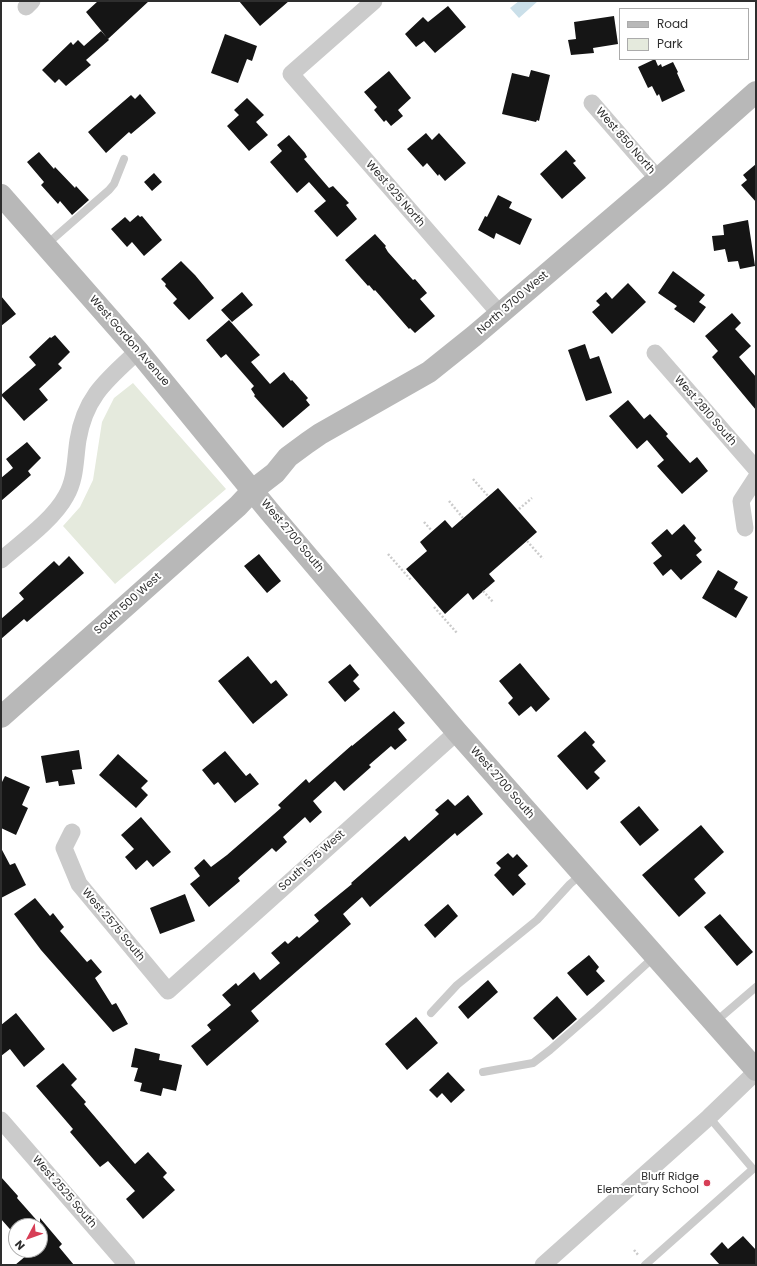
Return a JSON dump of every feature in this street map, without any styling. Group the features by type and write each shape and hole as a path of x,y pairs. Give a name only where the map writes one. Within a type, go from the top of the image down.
{"main road":[{"name":"North 3700 West","path":"253,490 275,473 288,457 320,434 429,372 500,314 658,179 756,92"},
{"name":"West Gordon Avenue","path":"1,195 138,351 253,490"},
{"name":"South 500 West","path":"1,717 238,506 253,490"},
{"name":"West 2700 South","path":"253,490 457,732 756,1071"}],"street":[{"name":"West 925 North","path":"374,1 290,74 500,314"},
{"name":"West 850 North","path":"592,103 658,179"},
{"path":"1,560 55,512 67,495 75,472 78,439 84,416 91,400 105,382 138,351"},
{"name":"West 2810 South","path":"655,353 756,469"},
{"path":"745,528 741,501 756,478"},
{"name":"South 575 West","path":"168,991 457,732"},
{"name":"West 2575 South","path":"72,832 64,848 79,884 168,991"},
{"path":"543,1265 709,1117 756,1071"},
{"name":"West 2525 South","path":"1,1120 128,1265"}],"lane":[{"path":"46,246 110,190 124,159"},
{"path":"431,1013 457,985 537,920 570,884 582,874"},
{"path":"483,1072 533,1063 598,1009 654,956"},
{"path":"713,1023 756,987"},
{"path":"645,1265 753,1169 725,1134 709,1117"}],"path":[{"path":"473,479 488,496"},
{"path":"519,509 532,498"},
{"path":"449,500 463,518"},
{"path":"424,522 432,531"},
{"path":"527,541 543,559"},
{"path":"388,554 411,580"},
{"path":"483,591 493,602"},
{"path":"434,607 456,633"}],"green space":[{"path":"133,383 226,489 115,584 63,526 80,507 93,480 102,422 114,398"}],"water":[{"path":"519,1 538,1 519,18 510,8"}],"building":[{"path":"98,1 149,1 108,39 86,12"},
{"path":"239,1 289,1 260,26"},
{"path":"448,6 466,27 435,53 424,41 416,47 405,34 423,17 428,22"},
{"path":"614,16 618,44 593,48 594,53 571,55 568,40 576,39 574,22"},
{"path":"101,31 109,40 86,60 91,65 66,86 59,79 55,83 42,70 71,42 73,45 78,40 84,46"},
{"path":"225,34 257,46 252,61 247,59 238,83 211,73"},
{"path":"653,60 655,60 658,66 661,64 662,67 673,62 685,91 662,102 659,94 657,96 652,86 648,88 638,67"},
{"path":"531,70 550,75 539,121 537,120 536,122 502,114 512,73 529,77"},
{"path":"389,71 411,98 398,110 403,116 391,126 386,120 384,122 374,110 377,107 364,92"},
{"path":"140,94 156,113 131,134 129,132 106,153 88,132 131,95 135,99"},
{"path":"247,98 264,115 256,122 268,135 249,151 227,126 239,115 234,110"},
{"path":"426,133 432,140 439,133 466,163 445,181 439,174 438,176 427,163 423,167 407,149"},
{"path":"289,135 305,153 307,157 304,159 329,188 333,186 349,203 346,205 357,219 337,237 314,211 326,201 309,182 297,193 270,162 282,151 277,145"},
{"path":"566,150 576,161 573,163 586,178 562,199 540,174"},
{"path":"39,152 54,169 55,167 89,200 72,215 60,201 58,204 41,185 44,182 27,162"},
{"path":"756,164 756,202 741,185 747,180 743,175"},
{"path":"154,173 162,182 152,191 144,182"},
{"path":"498,195 512,202 509,208 532,219 520,245 496,233 494,239 478,230 485,216 487,217"},
{"path":"138,215 140,217 142,216 162,240 144,256 132,242 127,247 111,229 125,217 130,222"},
{"path":"748,220 755,266 740,269 738,261 728,262 725,249 714,251 712,236 724,235 723,225"},
{"path":"375,234 386,246 385,247 388,252 427,293 420,299 435,316 415,333 410,328 409,329 375,290 374,291 369,285 368,286 345,260"},
{"path":"181,261 214,298 189,320 173,303 177,299 165,286 166,284 161,279"},
{"path":"673,271 705,295 699,302 706,307 694,323 674,309 677,306 658,293"},
{"path":"628,283 646,302 612,334 592,312 600,305 596,301 606,292 612,299"},
{"path":"242,292 253,305 232,322 221,310"},
{"path":"1,296 16,314 1,326"},
{"path":"732,313 741,323 735,329 751,346 739,357 756,377 756,410 712,357 718,351 705,336"},
{"path":"229,320 260,355 251,362 270,384 284,372 308,398 306,400 310,405 283,428 254,396 255,395 251,389 254,386 226,354 221,358 206,340"},
{"path":"55,335 70,352 58,364 62,368 39,389 48,400 24,421 1,395 36,365 29,357 50,337 51,338"},
{"path":"585,344 590,359 599,356 612,393 586,401 568,350"},
{"path":"628,400 644,419 650,414 668,434 666,436 690,463 697,457 708,471 682,494 657,466 664,460 647,440 637,449 609,416"},
{"path":"27,442 41,458 28,471 31,475 1,501 1,478 13,468 6,459"},
{"path":"498,488 537,532 489,574 495,581 473,600 468,593 445,614 406,569 427,551 420,542 445,520 452,528"},
{"path":"684,524 696,538 694,541 702,550 696,555 702,562 681,580 671,569 663,576 653,563 662,556 651,543 667,529 672,535"},
{"path":"259,554 281,581 267,593 244,566"},
{"path":"69,556 84,573 27,622 24,619 1,639 1,619 24,599 19,593 54,561 59,566"},
{"path":"718,570 738,582 734,589 748,597 736,618 702,598"},
{"path":"248,656 271,684 276,680 288,695 253,724 218,681"},
{"path":"520,663 550,699 536,712 531,706 519,716 508,703 513,698 499,681"},
{"path":"350,664 359,675 353,681 360,689 345,702 328,682"},
{"path":"394,711 405,723 398,729 407,740 395,750 391,746 369,765 371,767 344,791 335,781 313,801 322,812 310,823 305,817 283,837 287,842 276,852 272,848 238,878 240,881 209,907 190,884 200,876 194,868 204,859 211,867 227,855 281,808 278,805 306,779 309,783 352,745"},
{"path":"585,731 595,742 592,745 606,761 594,772 600,778 587,790 557,756"},
{"path":"79,750 82,769 72,770 75,784 59,786 58,781 46,783 41,756"},
{"path":"225,751 246,776 250,773 259,784 235,803 218,782 214,785 202,770"},
{"path":"118,754 148,781 141,788 148,795 136,808 99,775"},
{"path":"5,776 30,787 22,805 28,808 16,835 1,828 1,784"},
{"path":"468,795 483,814 457,836 455,833 370,907 362,897 343,914 351,924 251,1011 259,1021 207,1066 191,1046 211,1030 207,1025 231,1005 222,995 236,983 238,986 254,972 260,980 280,963 271,953 285,941 288,944 297,936 299,938 319,921 314,915 352,884 351,883 405,836 409,841 439,814 435,810 448,799 455,806"},
{"path":"639,806 659,830 640,846 620,822"},
{"path":"141,817 171,852 153,867 147,860 136,870 125,857 134,849 121,835"},
{"path":"701,825 724,852 694,879 706,893 679,917 642,875"},
{"path":"1,848 10,865 15,863 26,885 1,898"},
{"path":"508,853 513,858 517,854 528,866 518,875 526,884 513,896 494,875 501,868 496,863"},
{"path":"185,894 195,921 160,934 150,908"},
{"path":"35,898 50,916 53,913 64,927 60,931 87,962 91,959 102,972 95,978 112,1005 116,1003 128,1024 113,1032 41,950 14,914"},
{"path":"448,904 458,916 435,938 424,925"},
{"path":"720,914 753,952 737,966 704,927"},
{"path":"589,955 599,967 596,971 605,981 587,996 567,973"},
{"path":"488,980 498,992 468,1019 458,1007"},
{"path":"557,996 577,1019 553,1040 533,1018"},
{"path":"16,1013 45,1049 24,1067 10,1049 1,1056 1,1025"},
{"path":"416,1017 438,1043 407,1070 385,1044"},
{"path":"135,1048 160,1054 159,1060 182,1065 176,1091 163,1088 161,1096 140,1091 142,1083 134,1081 138,1068 131,1067"},
{"path":"63,1063 77,1079 71,1085 86,1102 84,1104 135,1164 148,1152 167,1173 163,1177 175,1190 143,1219 126,1199 135,1191 108,1161 100,1167 70,1132 73,1129 36,1086"},
{"path":"448,1072 465,1090 451,1103 442,1093 437,1098 429,1090"},
{"path":"1,1177 35,1218 8,1218 8,1227 1,1219"},
{"path":"48,1227 62,1244 59,1247 74,1265 15,1265 23,1258 48,1258"},
{"path":"743,1236 756,1250 756,1265 720,1265 710,1254 722,1242 728,1249"}],"place":[{"name":"Bluff Ridge Elementary School","path":"707,1183"}]}
